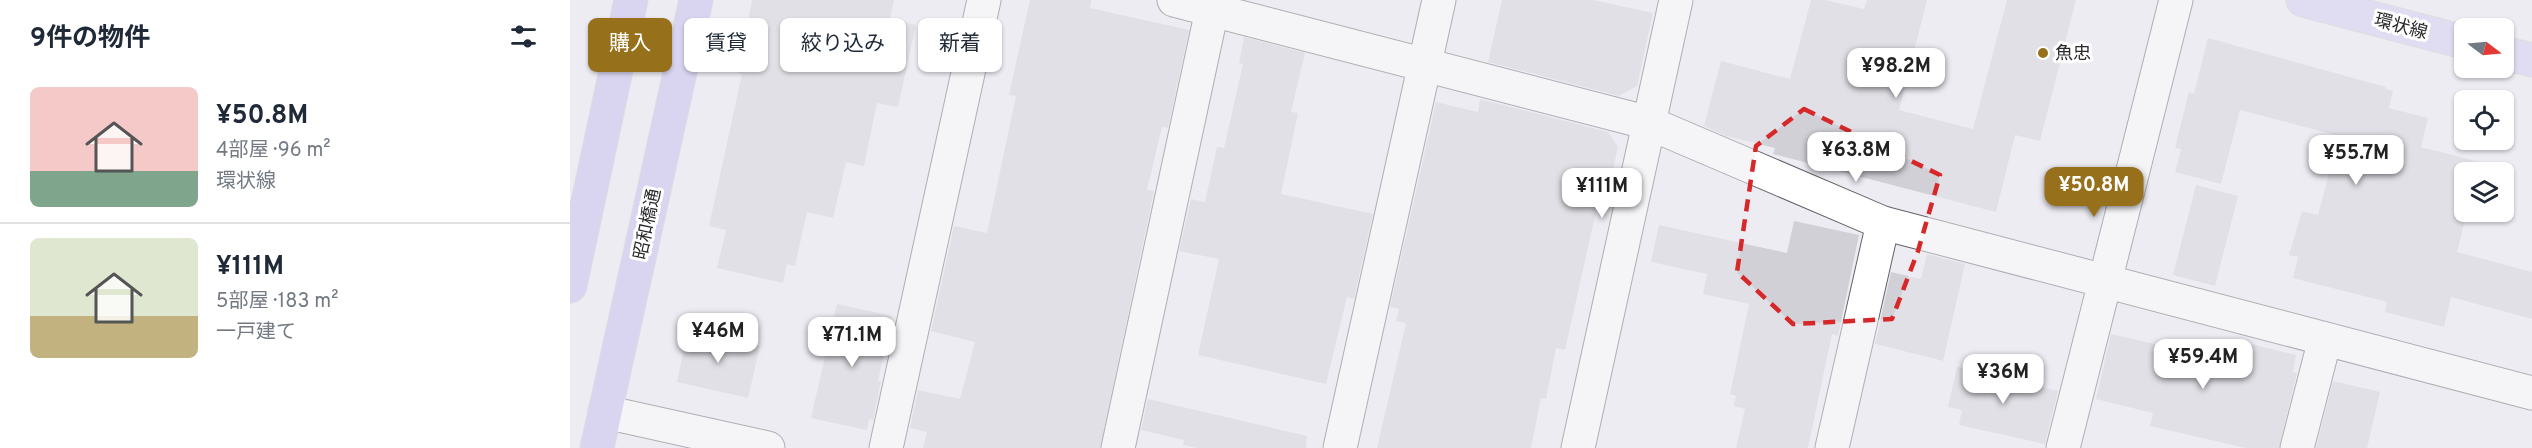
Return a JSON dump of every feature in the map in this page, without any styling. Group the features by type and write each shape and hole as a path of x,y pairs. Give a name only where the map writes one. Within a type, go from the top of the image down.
{"highway":[{"path":"570,286 576,233 631,0"},
{"name":"昭和橋通","path":"597,448 696,0"}],"main road":[{"name":"環状線","path":"2303,0 2454,39"},
{"path":"2514,56 2532,60"}],"street":[{"path":"886,448 984,0"},
{"path":"1174,0 1649,123 1883,222 2532,393"},
{"path":"1340,448 1439,0"},
{"path":"1578,448 1676,0"},
{"path":"2063,448 2176,0"},
{"path":"1118,448 1212,10"},
{"path":"1832,448 1883,222"},
{"path":"2297,448 2325,339"},
{"path":"605,412 768,448"}],"highlighted area":[{"path":"1804,109 1940,175 1918,251 1892,319 1793,324 1737,272 1756,146"}],"building":[{"path":"752,0 894,0 890,18 780,18 780,72 906,72 898,107 877,103 864,166 846,162 833,218 807,212 795,266 787,264 783,283 717,268 726,230 709,226 742,74 738,72 768,72 768,18 749,18"},
{"path":"1030,0 1091,0 1090,8 1189,30 1168,128 1162,127 1147,190 1154,191 1100,448 923,448 927,432 910,428 918,390 960,399 975,342 931,331 954,226 987,233 1016,96 1009,95"},
{"path":"1502,0 1593,0 1653,13 1637,86 1619,96 1488,62"},
{"path":"1811,0 1825,0 1864,9 1867,0 1927,0 1899,110 1973,129 2007,0 2076,0 2040,141 2015,135 1996,212 1773,154 1775,148 1726,136 1704,126 1721,61 1790,79"},
{"path":"906,23 916,25 906,71"},
{"path":"1244,37 1305,53 1291,112 1298,113 1281,194 1373,214 1354,299 1347,297 1326,384 1198,355 1219,259 1179,251 1191,199 1205,202 1217,147 1224,148 1243,64 1239,63"},
{"path":"2208,38 2386,87 2385,89 2393,91 2389,108 2428,118 2421,147 2480,162 2454,162 2454,222 2464,222 2457,252 2532,272 2532,319 2451,297 2444,327 2385,312 2387,302 2293,278 2298,257 2289,255 2302,211 2318,215 2339,136 2240,110 2221,184 2175,172 2181,149 2175,148 2189,92 2194,94"},
{"path":"1480,99 1608,132 1618,147 1610,182 1603,180 1565,350 1556,348 1546,399 1541,398 1531,448 1377,448 1406,323 1396,321 1399,309 1390,307 1436,102 1478,112"},
{"path":"2196,185 2238,196 2215,286 2173,275"},
{"path":"1794,221 1859,235 1838,336 1832,334 1808,448 1736,448 1745,409 1734,406 1736,396 1730,394 1749,304 1703,294 1707,274 1651,262 1659,225 1787,253"},
{"path":"1927,254 1965,264 1943,361 1875,344 1891,272 1921,279"},
{"path":"837,304 892,316 878,381 881,381 873,420 869,419 867,430 811,418"},
{"path":"688,330 760,346 748,398 677,382"},
{"path":"2111,334 2168,347 2170,341 2242,358 2246,343 2296,355 2293,372 2297,373 2279,448 2246,448 2150,426 2153,413 2096,399"},
{"path":"1957,367 2058,391 2045,444 1959,425 1962,410 1948,407"},
{"path":"2333,381 2380,392 2367,448 2316,448"},
{"path":"1148,399 1307,436 1306,448 1197,448 1183,445 1184,440 1141,430"}],"place":[{"name":"魚忠","path":"2043,53"}]}
